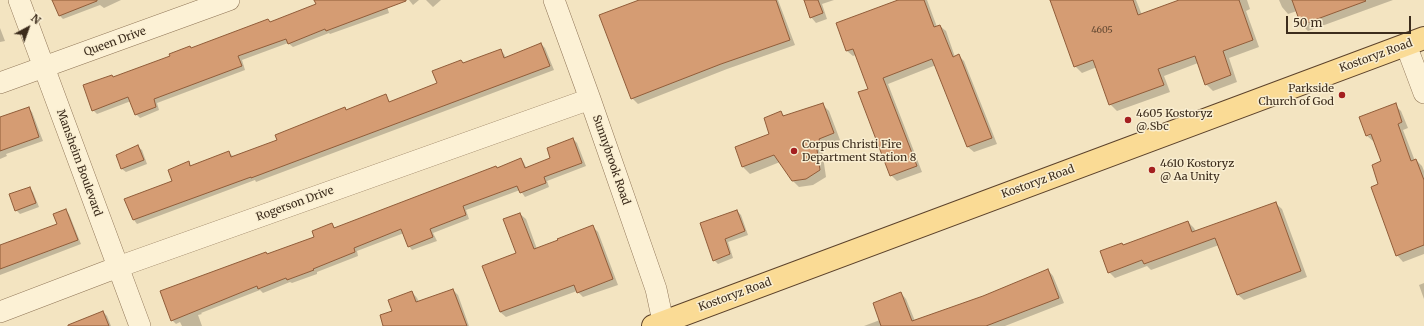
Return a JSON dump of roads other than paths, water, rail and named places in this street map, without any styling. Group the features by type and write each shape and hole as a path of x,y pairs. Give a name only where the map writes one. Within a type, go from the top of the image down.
{"main road":[{"name":"Kostoryz Road","path":"660,325 1415,42"}],"street":[{"name":"Mansheim Boulevard","path":"19,0 140,326"},
{"name":"Queen Drive","path":"0,83 229,0"},
{"name":"Sunnybrook Road","path":"554,0 656,289 660,325"},
{"path":"1415,42 1424,93"},
{"name":"Rogerson Drive","path":"0,312 118,267 590,99"}],"place":[{"name":"Parkside Church of God","path":"1342,95"},
{"name":"4605 Kostoryz @ Sbc","path":"1128,120"},
{"name":"Corpus Christi Fire Department Station 8","path":"794,151"},
{"name":"4610 Kostoryz @ Aa Unity","path":"1152,170"}]}
